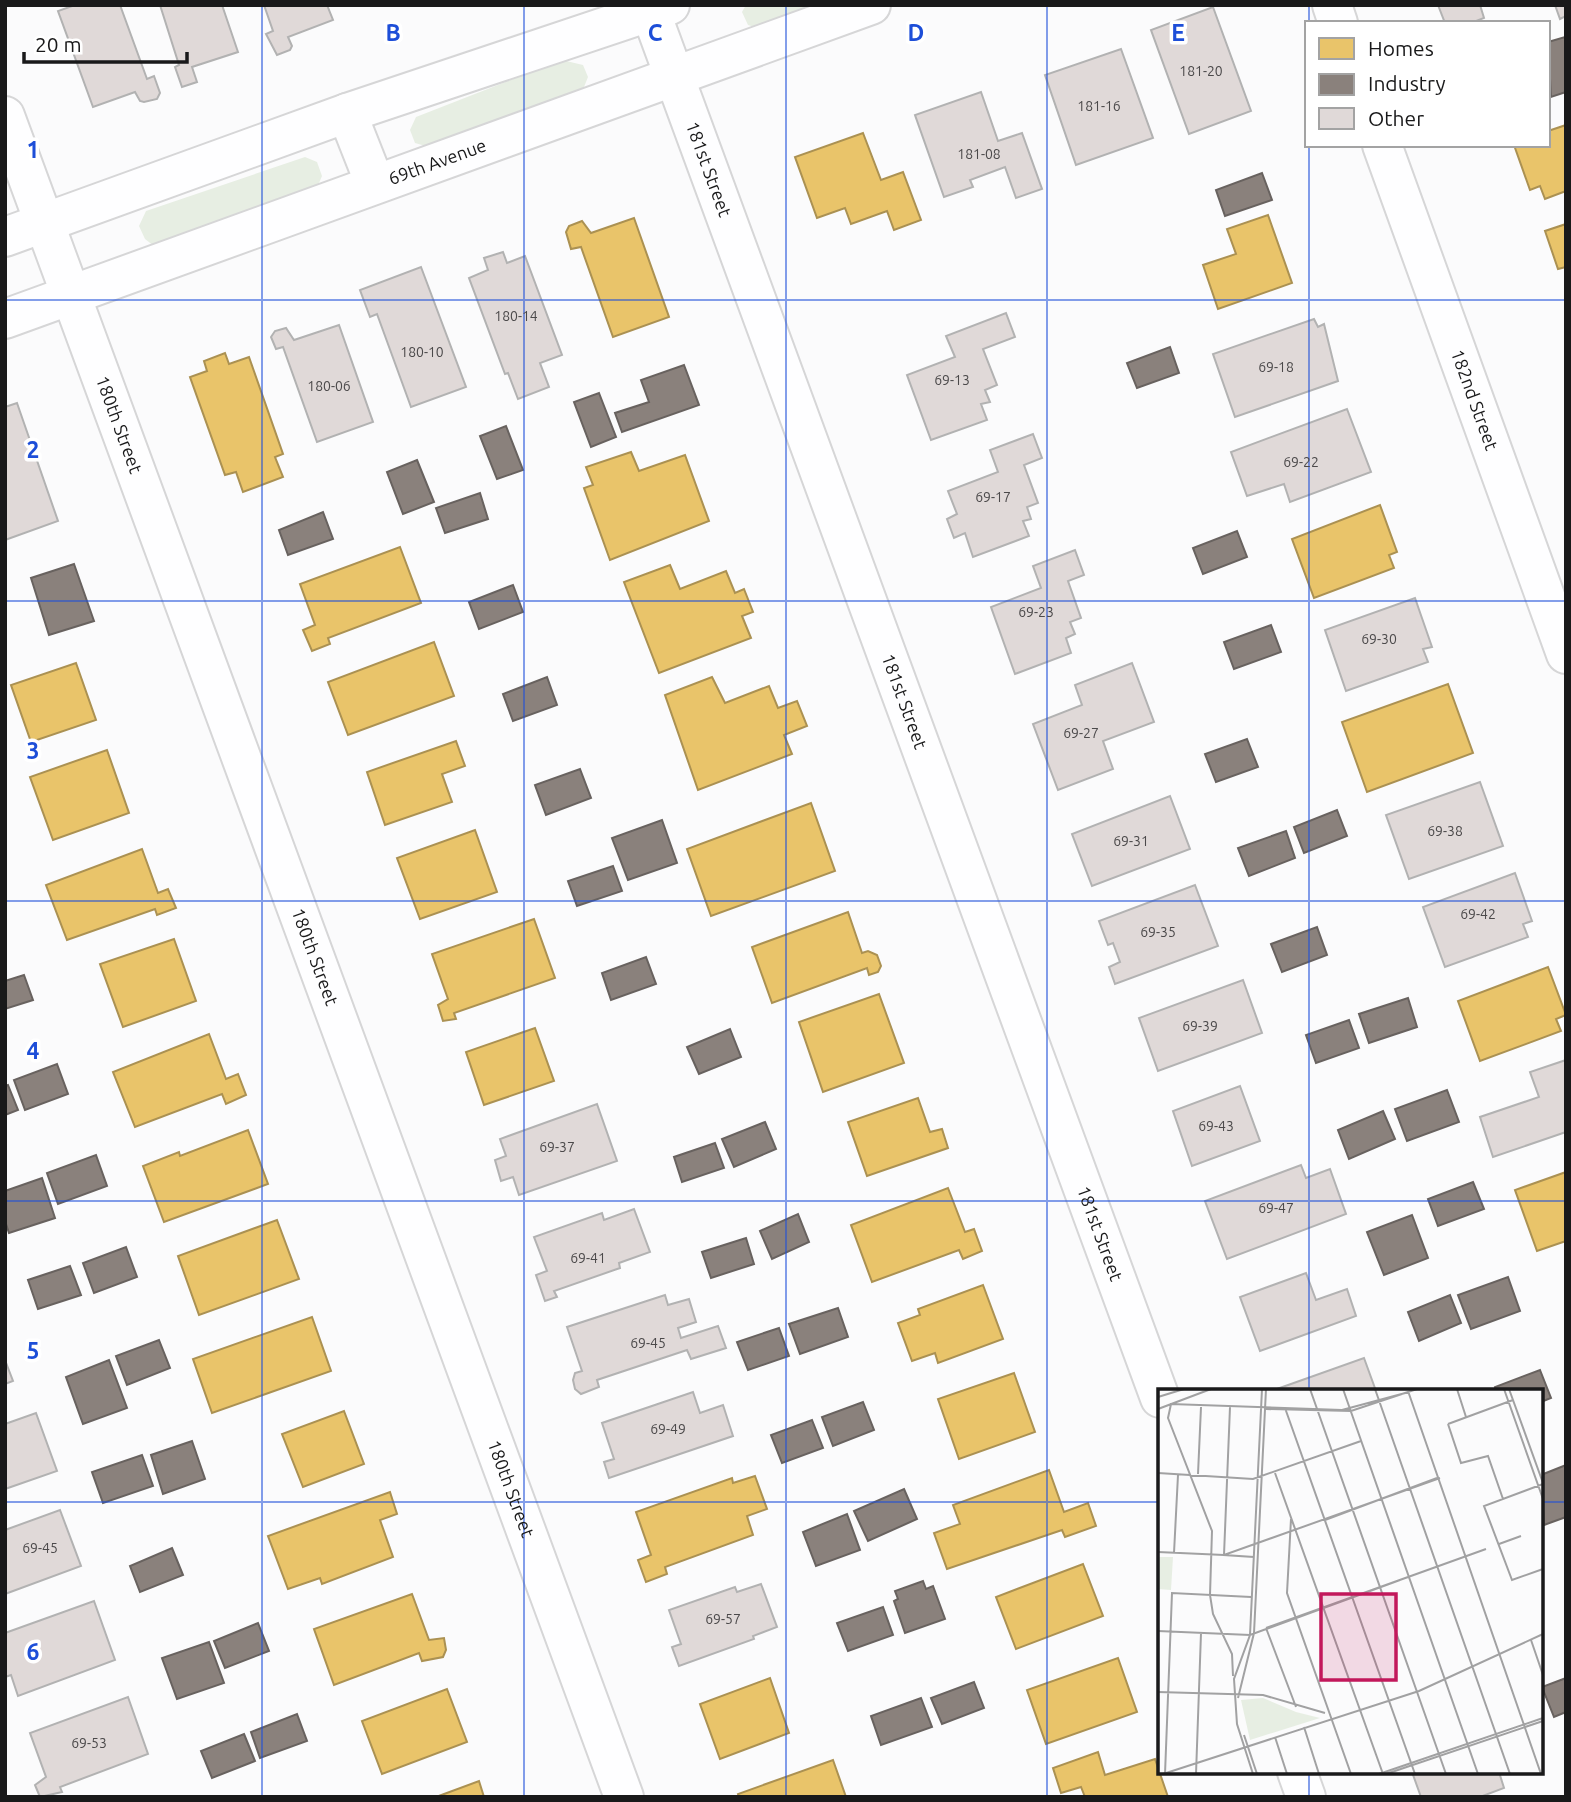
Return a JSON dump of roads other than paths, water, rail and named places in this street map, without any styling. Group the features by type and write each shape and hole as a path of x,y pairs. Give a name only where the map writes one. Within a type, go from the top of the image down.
{"street":[{"name":"69th Avenue","path":"5,319 871,5"},
{"name":"181st Street","path":"656,8 674,75 1158,1393"},
{"path":"5,237 347,113 656,8"},
{"path":"347,113 375,184"},
{"name":"180th Street","path":"5,116 624,1797"},
{"name":"182nd Street","path":"1383,147 1566,654"},
{"path":"1298,1774 1306,1797"}]}
